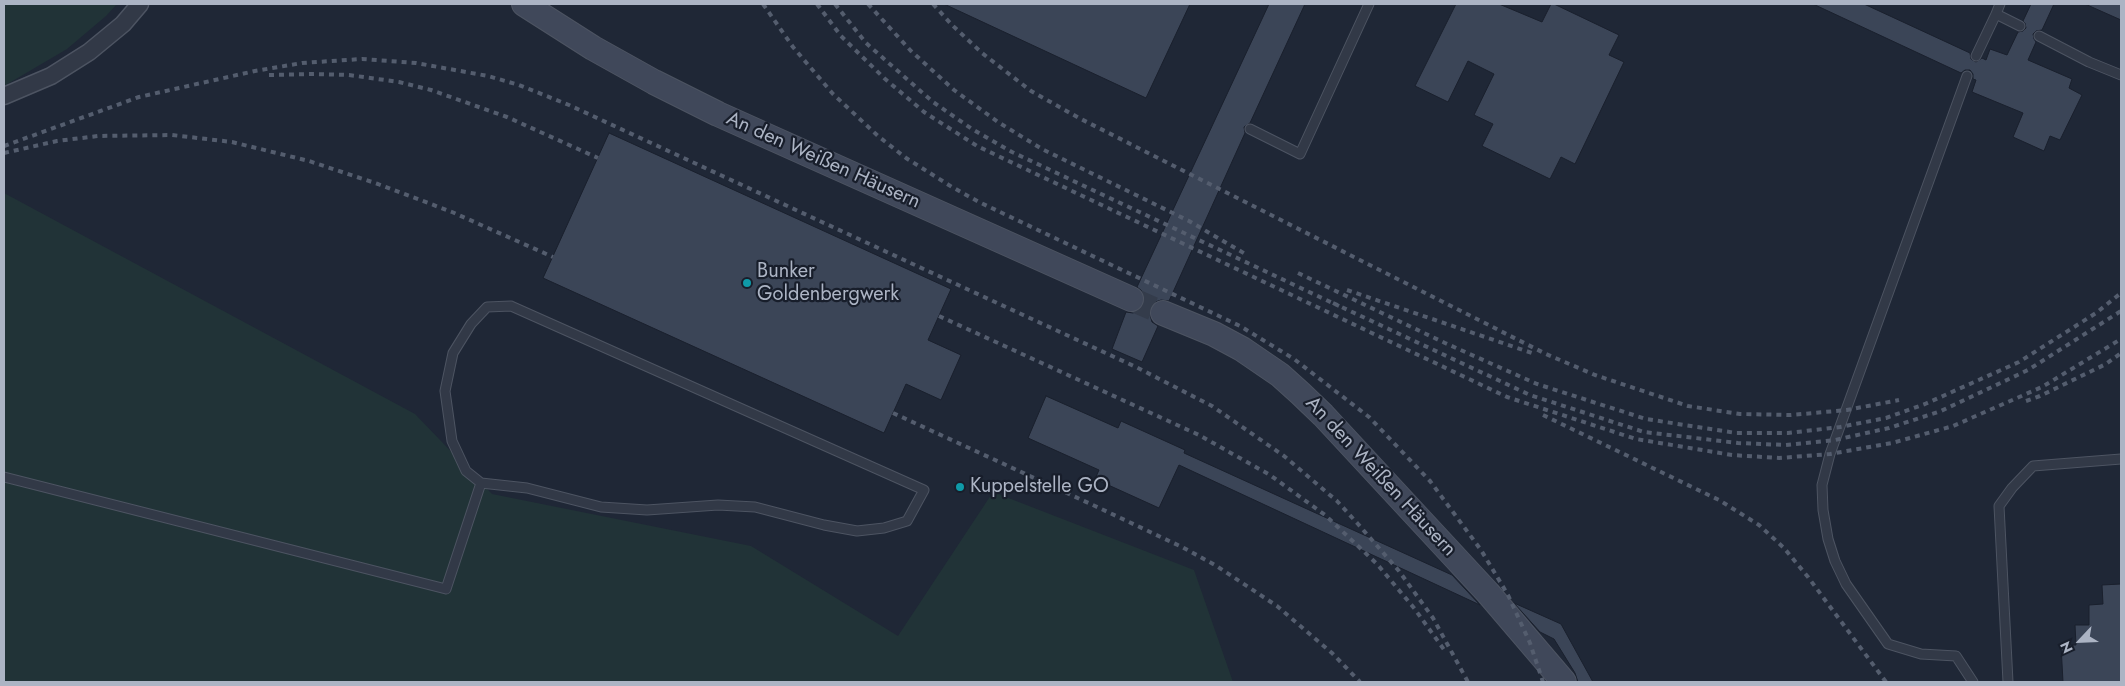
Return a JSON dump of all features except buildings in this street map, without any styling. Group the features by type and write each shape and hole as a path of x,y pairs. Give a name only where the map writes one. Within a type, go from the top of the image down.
{"street":[{"path":"4,96 52,76 89,52 123,24 140,4"},
{"name":"An den Weißen Häusern","path":"524,4 593,48 710,110 1132,299"},
{"name":"An den Weißen Häusern","path":"1163,313 1214,334 1242,349 1280,375 1300,393 1323,415 1488,593 1564,682"}],"lane":[{"path":"1250,129 1300,154 1369,4"},
{"path":"1976,56 2000,4"},
{"path":"1996,14 2020,26"},
{"path":"2039,36 2089,62 2121,75"},
{"path":"1967,76 1830,454 1822,486 1823,510 1828,539 1835,561 1846,584 1888,644 1921,654 1956,656 1973,682"},
{"path":"511,306 924,490 907,521 884,528 858,531 824,525 755,507 718,504 647,510 601,507 527,488 481,483 466,471 452,441 445,391 454,353 471,324 487,307 511,306"},
{"path":"2008,682 2000,506 2012,488 2033,466 2121,459"},
{"path":"4,477 446,589 481,483"}],"shaded area":[{"path":"4,4 117,4 106,16 67,49 4,86"},
{"path":"4,193 415,414 492,494 751,546 898,636 993,492 1194,570 1233,682 4,682"}],"tunnel":[{"path":"1131,299 1163,313"}],"railway":[{"path":"763,4 793,47 833,94 878,136 906,158 979,202 1240,326 1294,359 1369,417 1430,481 1481,550 1508,595 1530,643 1543,682"},
{"path":"817,4 841,36 884,78 924,112 977,146 1507,397 1636,439 1732,455 1779,458 1830,454 1892,443 1953,426 2042,387 2121,339"},
{"path":"835,4 866,43 933,102 972,129 1012,152 1339,306"},
{"path":"868,4 911,51 954,90 998,122 1042,149 1189,221 1247,255"},
{"path":"933,4 982,53 1031,91 1079,118 1546,354 1595,375 1688,406 1740,414 1791,415 1847,410 1899,400"},
{"path":"4,146 139,97 255,71 302,63 362,59 416,63 488,76 519,85 569,105 1136,367 1212,406 1284,456 1337,501 1399,571 1433,618 1468,682"},
{"path":"269,75 349,75 399,82 431,90 507,117 598,158"},
{"path":"4,153 57,141 98,136 172,135 232,142 309,161 378,184 452,212 553,257"},
{"path":"1298,273 1445,343 1537,384 1646,419 1736,433 1788,433 1840,427 1886,418 1925,404 2019,362 2096,313 2121,293"},
{"path":"1347,290 1532,353"},
{"path":"1333,303 1530,395 1644,432 1738,443 1786,445 1835,440 1889,428 1941,411 2028,370 2121,311"},
{"path":"939,316 1199,435 1270,475 1325,515 1377,564 1414,608 1445,651"},
{"path":"2026,401 2106,364 2121,353"},
{"path":"893,413 1182,547 1215,565 1277,606 1332,653 1360,682"},
{"path":"1543,415 1719,500 1759,525 1784,548 1808,577 1886,682"}],"place":[{"name":"Bunker Goldenbergwerk","path":"747,283"},
{"name":"Kuppelstelle GO","path":"960,487"}]}
